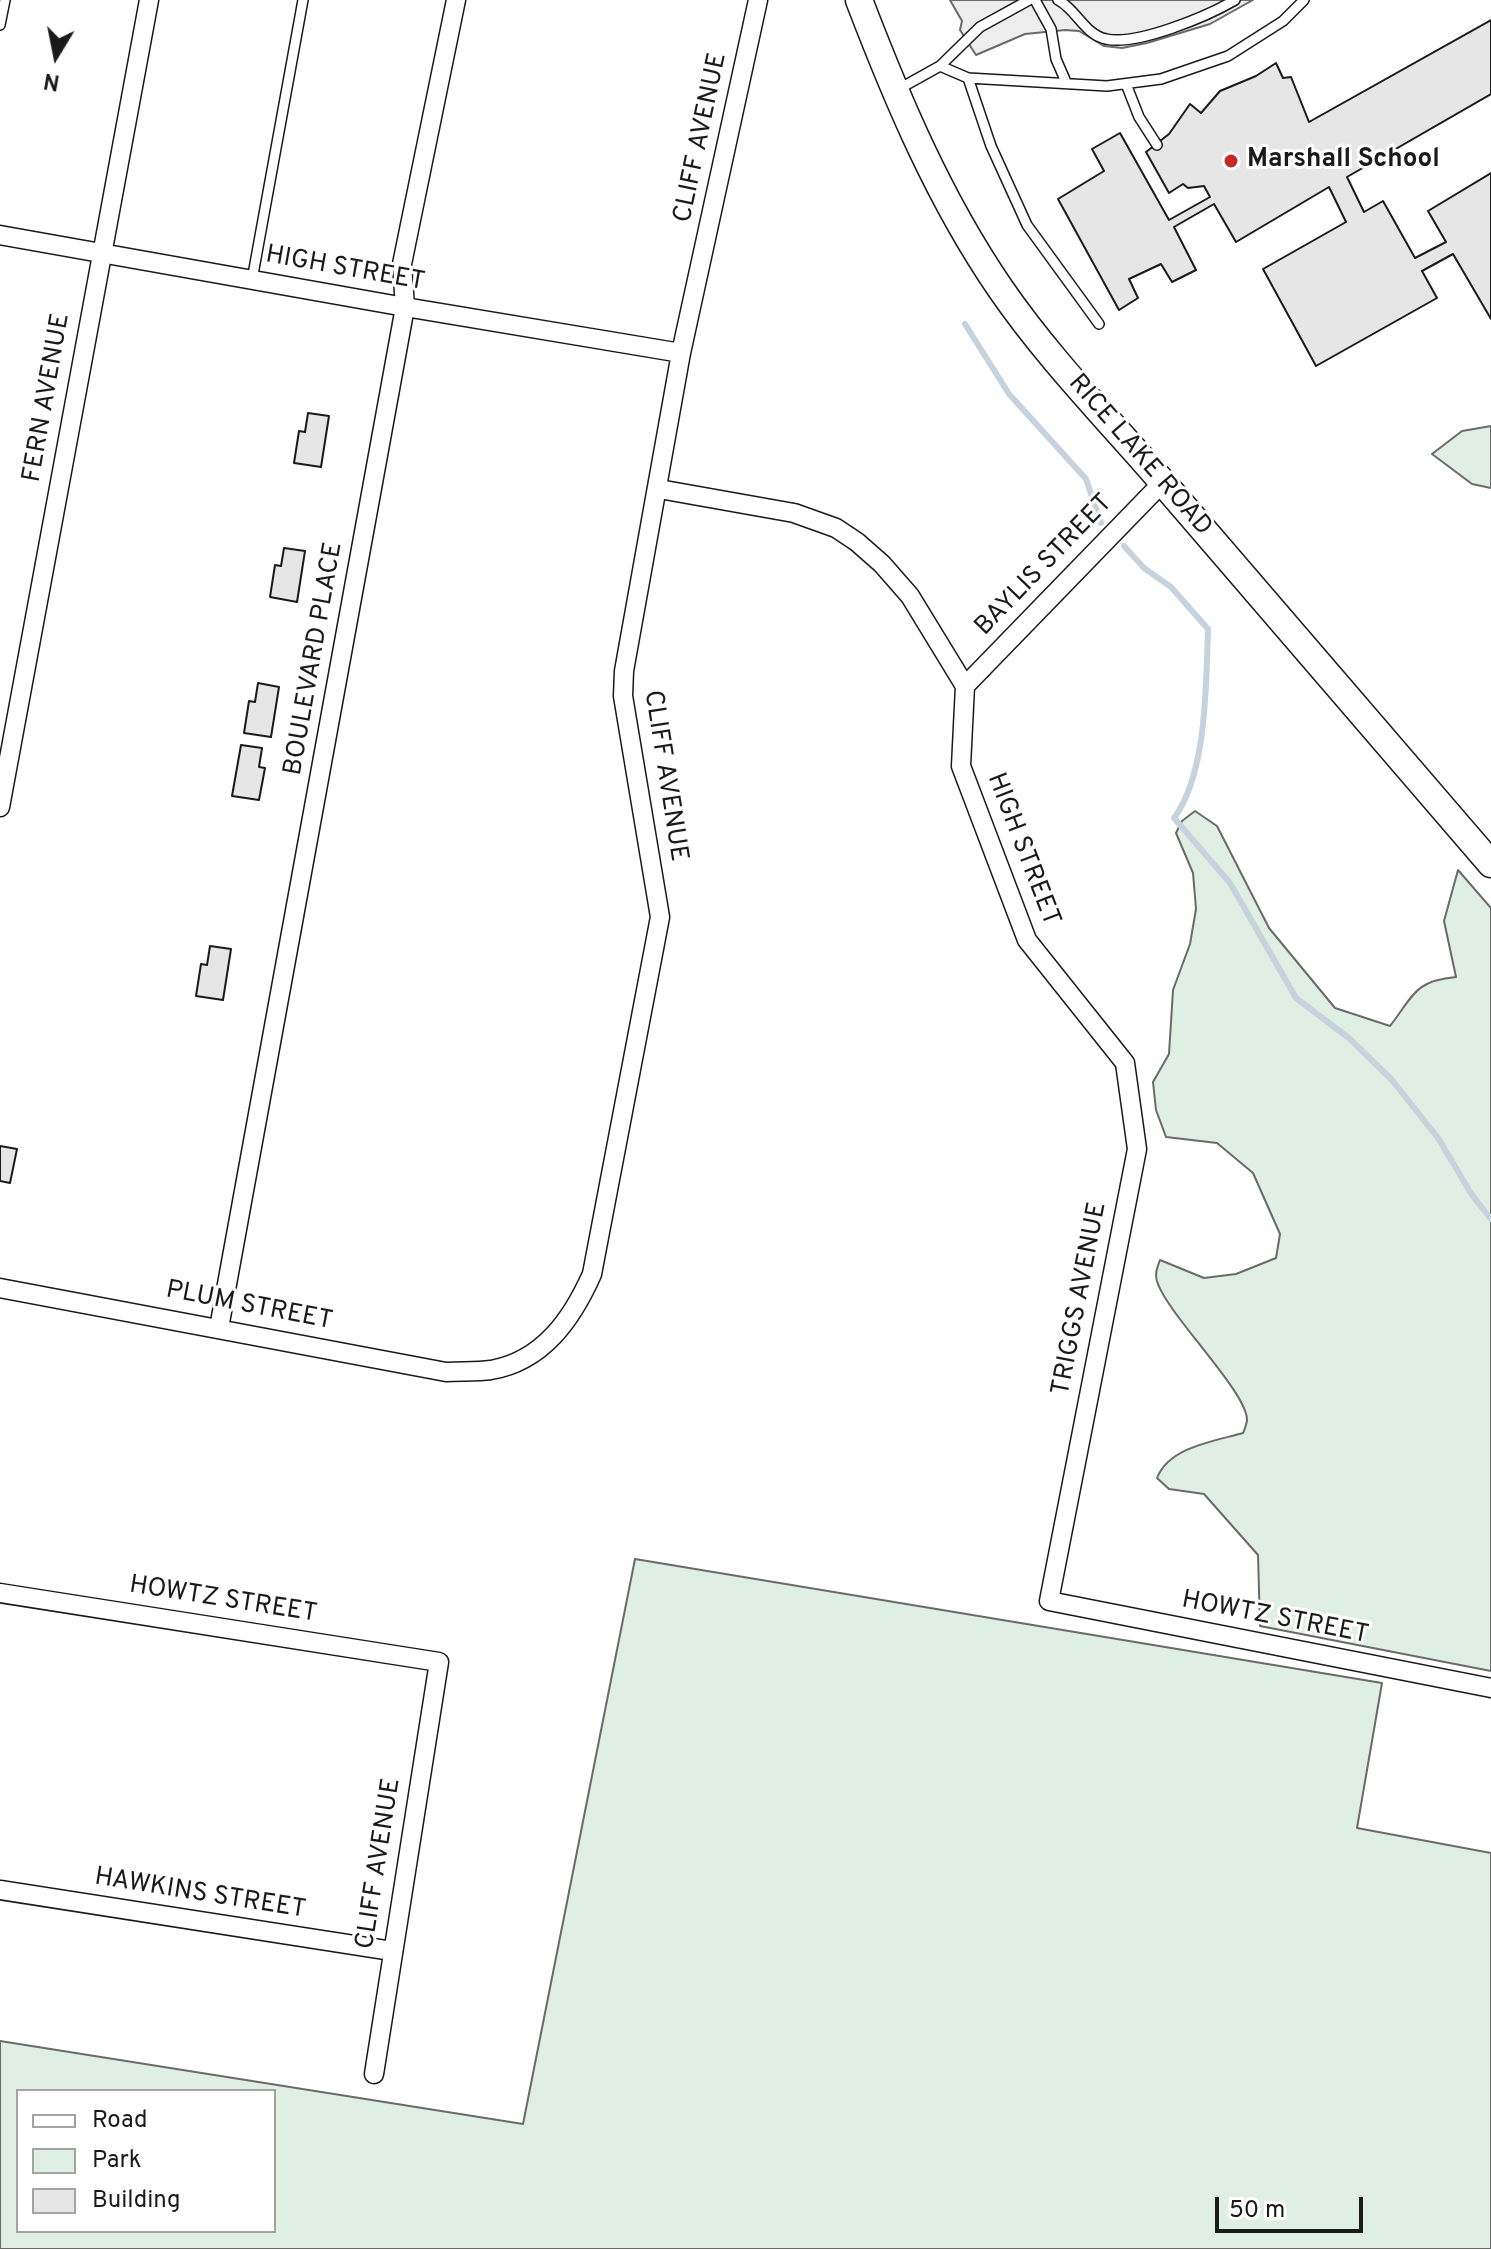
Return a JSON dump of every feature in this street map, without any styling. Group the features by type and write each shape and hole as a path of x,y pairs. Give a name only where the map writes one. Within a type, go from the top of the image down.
{"main road":[{"name":"RICE LAKE ROAD","path":"859,0 894,91 943,193 999,287 1055,360 1491,864"}],"street":[{"name":"FERN AVENUE","path":"0,807 149,0"},
{"name":"BOULEVARD PLACE","path":"219,1328 405,307 402,264 456,0"},
{"name":"CLIFF AVENUE","path":"489,1370 536,1353 560,1331 579,1304 595,1259 660,917 623,696 624,671 681,353 758,0"},
{"name":"HIGH STREET","path":"0,235 681,353"},
{"name":"BAYLIS STREET","path":"965,686 1163,482"},
{"path":"659,489 794,513 847,535 882,564 910,596 965,686"},
{"name":"HIGH STREET","path":"965,686 961,766 1027,940 1088,1018"},
{"name":"TRIGGS AVENUE","path":"1049,1601 1137,1149 1125,1063 1088,1018"},
{"name":"PLUM STREET","path":"0,1288 446,1372 489,1370"},
{"name":"HOWTZ STREET","path":"0,1593 439,1662"},
{"name":"HOWTZ STREET","path":"1049,1601 1491,1688"},
{"name":"CLIFF AVENUE","path":"374,2074 439,1662"},
{"name":"HAWKINS STREET","path":"0,1890 392,1951"}],"lane":[{"path":"0,25 5,0"},
{"path":"252,280 303,0"},
{"path":"894,91 940,66 980,27 1032,0 1051,29 1056,59 1066,82"},
{"path":"1062,1 1091,31 1105,39 1138,38 1199,18 1235,0"},
{"path":"940,66 968,78 1107,86 1170,77 1228,56 1283,21 1304,0"},
{"path":"968,78 991,146 1027,225 1099,324"},
{"path":"1126,84 1139,117 1157,145"}],"green space":[{"path":"1491,426 1491,488 1472,484 1432,454 1462,431"},
{"path":"1195,811 1217,826 1269,928 1335,1008 1390,1026 1416,991 1431,982 1456,977 1444,921 1458,870 1491,908 1491,1671 1260,1626 1258,1555 1204,1494 1169,1489 1157,1478 1163,1467 1182,1452 1243,1433 1247,1421 1236,1393 1165,1298 1156,1278 1160,1260 1204,1278 1236,1274 1276,1258 1280,1234 1253,1173 1217,1143 1166,1137 1156,1110 1153,1082 1169,1054 1173,990 1190,944 1196,909 1193,873 1176,833 1182,821"},
{"path":"635,1559 1382,1683 1357,1828 1491,1853 1491,2249 0,2249 0,2041 523,2124"}],"shaded area":[{"path":"950,0 1253,0 1210,24 1122,48 1104,46 1079,31 1065,30 1025,34 976,55 960,30 962,21"}],"building":[{"name":"Marshall School","path":"1491,20 1491,94 1347,177 1364,212 1383,201 1415,258 1446,242 1428,211 1491,173 1491,319 1453,254 1422,271 1437,298 1316,366 1263,269 1346,222 1329,187 1236,242 1214,204 1174,227 1196,270 1172,282 1161,264 1129,279 1138,298 1119,310 1058,199 1104,171 1092,149 1120,133 1169,220 1210,197 1204,186 1188,188 1183,184 1169,193 1146,152 1169,134 1190,104 1201,113 1220,91 1256,76 1276,63 1283,78 1291,77 1309,122"},
{"path":"308,413 329,416 321,467 294,463 299,431 305,432"},
{"path":"284,548 305,551 297,602 270,597 275,565 281,566"},
{"path":"258,683 279,687 271,737 244,733 249,701 255,702"},
{"path":"241,745 262,748 259,767 265,768 259,800 232,796"},
{"path":"210,946 231,949 223,1000 196,996 201,964 207,965"},
{"path":"0,1146 17,1149 10,1183 0,1181"}],"waterway":[{"path":"965,324 1009,394 1086,479 1101,523"},
{"path":"1124,546 1144,568 1171,587 1208,629 1199,753 1185,800 1174,818 1230,883 1296,998 1350,1039 1392,1080 1438,1138 1472,1195 1491,1219"}],"place":[{"name":"Marshall School","path":"1231,161"}]}
